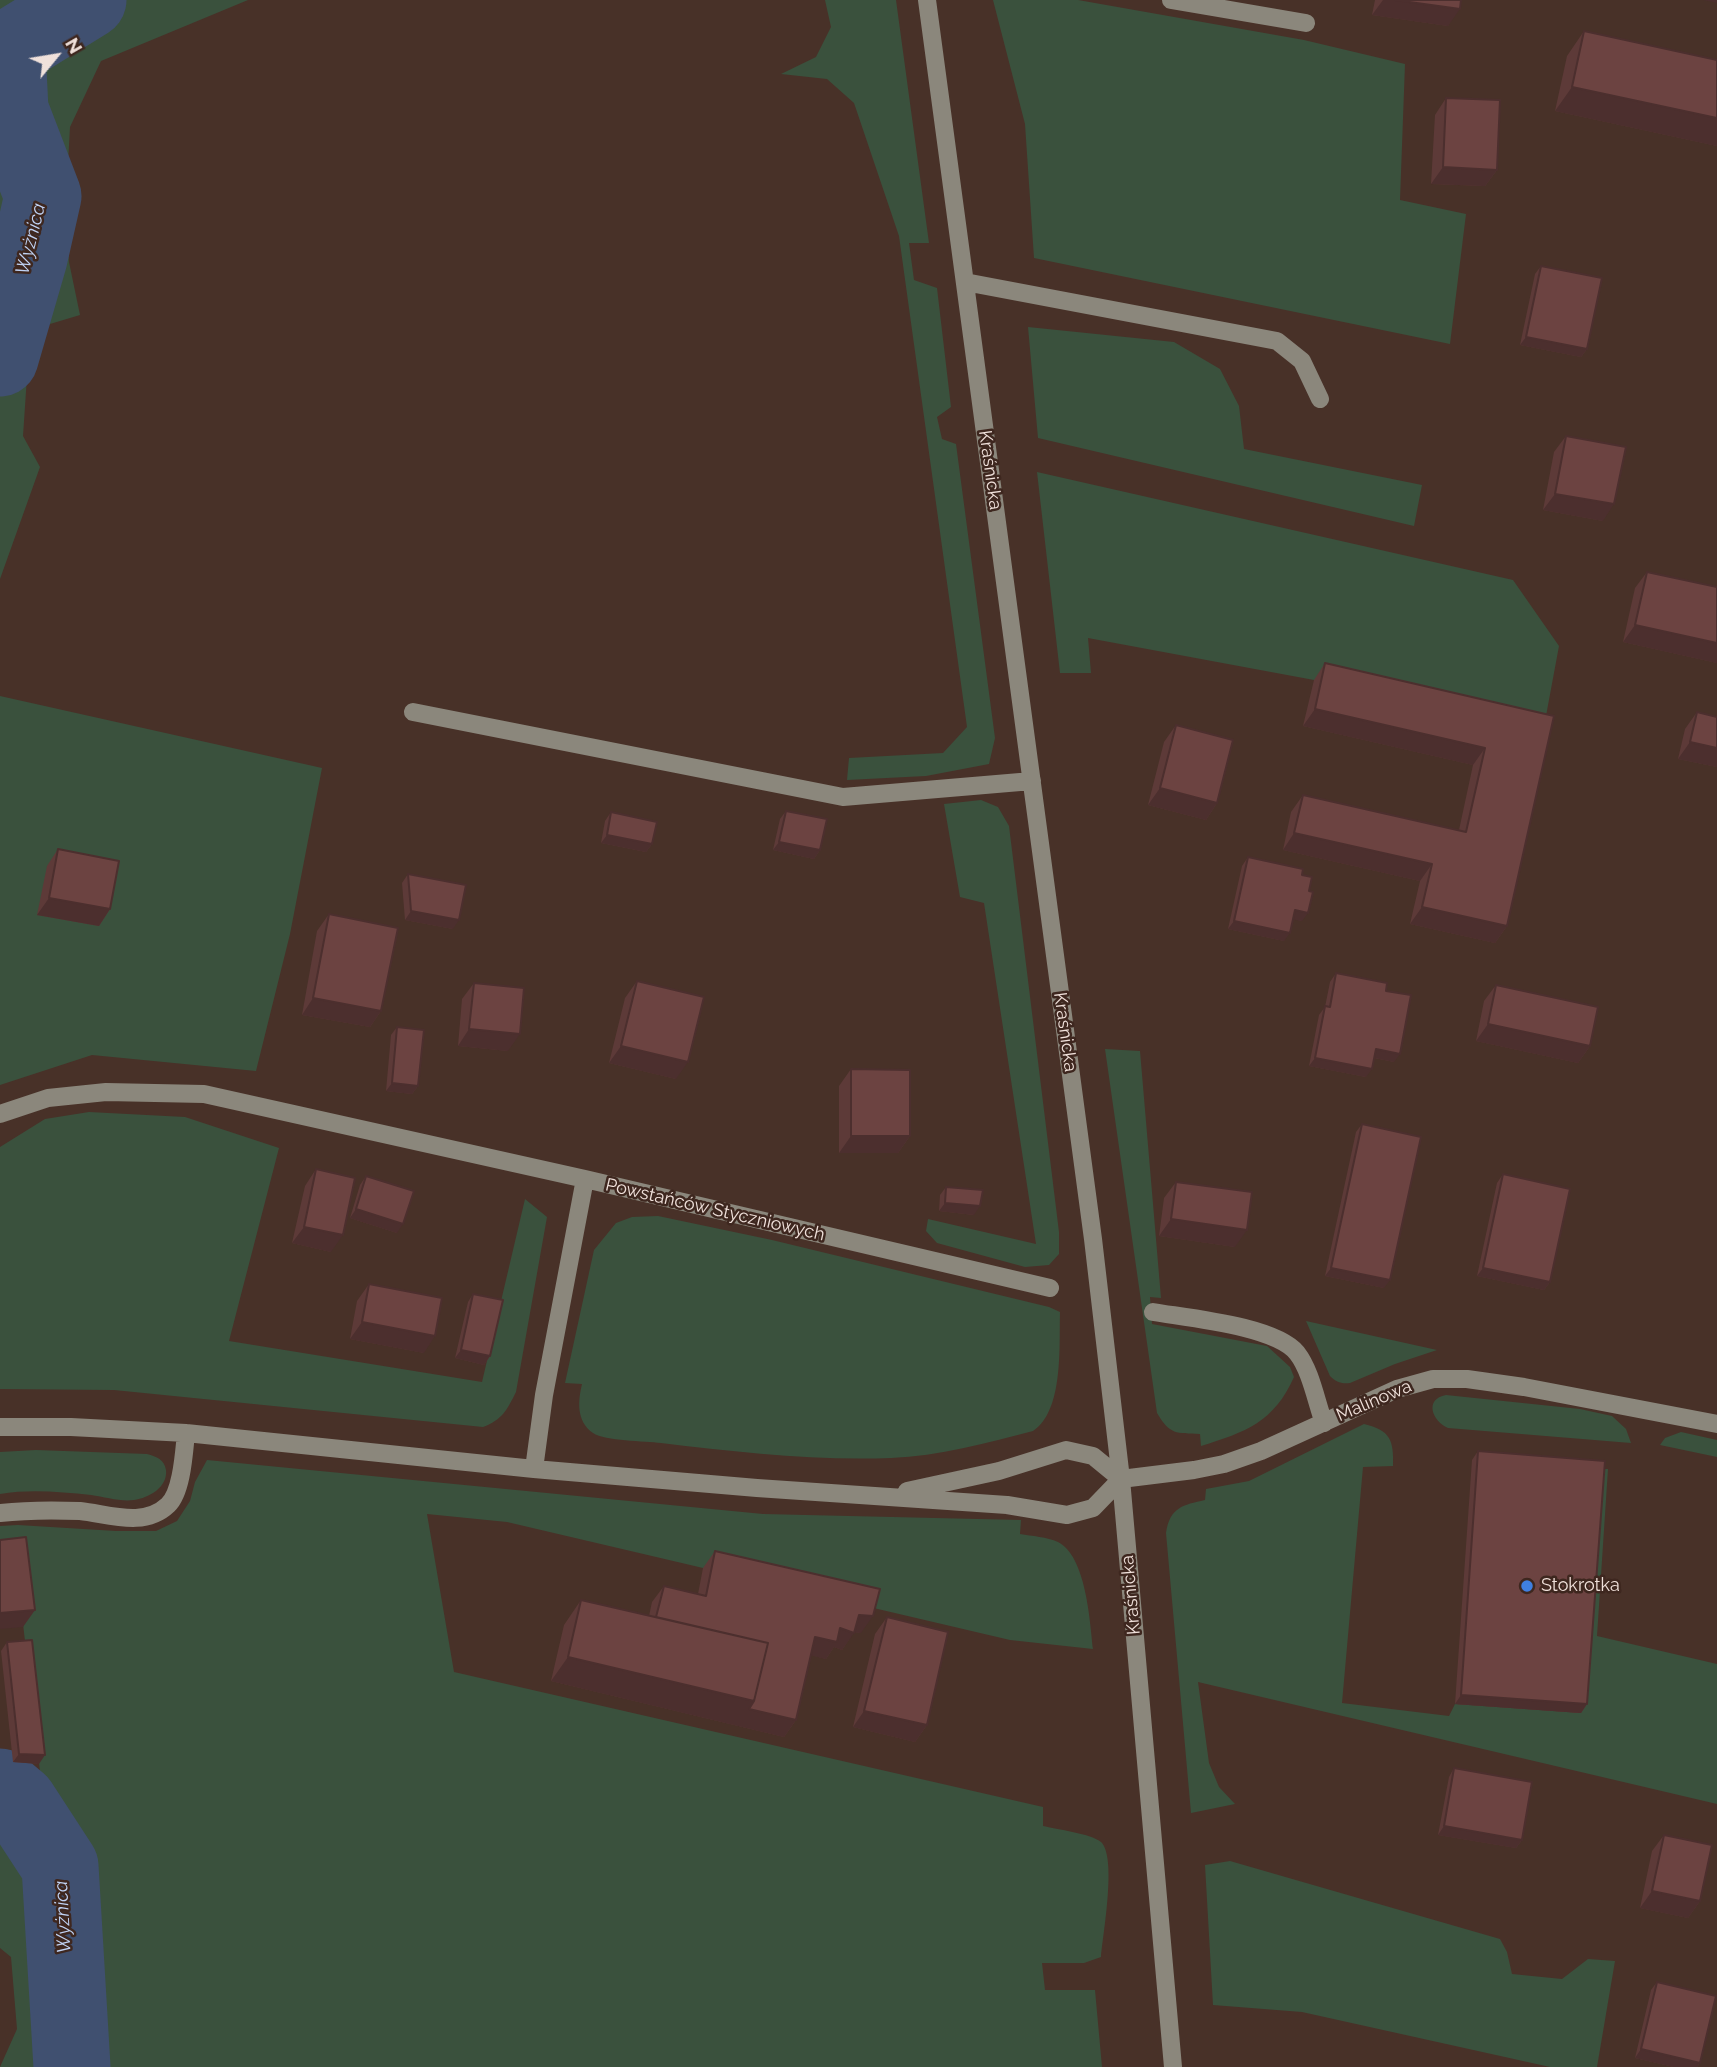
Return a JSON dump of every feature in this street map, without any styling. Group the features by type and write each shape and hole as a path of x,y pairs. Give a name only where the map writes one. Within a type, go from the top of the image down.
{"street":[{"name":"Kraśnicka","path":"927,0 1093,1239 1121,1479 1173,2067"},
{"path":"1171,0 1306,23"},
{"path":"965,282 1277,341 1302,360 1320,399"},
{"path":"413,712 843,797 1032,781"},
{"path":"0,1114 47,1098 106,1092 204,1094 585,1179"},
{"name":"Powstańców Styczniowych","path":"534,1469 544,1395 585,1179 1050,1289"},
{"path":"1153,1312 1261,1332 1286,1344 1296,1352 1305,1368 1324,1423"},
{"name":"Malinowa","path":"1121,1479 1224,1464 1261,1451 1418,1382 1433,1379 1467,1379 1596,1399 1717,1424"},
{"path":"0,1427 117,1428 186,1433 534,1469 1007,1505 1067,1515 1093,1508 1121,1479 1093,1456 1066,1450 999,1471 887,1495"},
{"path":"0,1513 80,1511 131,1518 151,1515 170,1504 179,1481 186,1433"}],"green space":[{"path":"0,0 77,0 0,49"},
{"path":"104,0 248,0 101,61 70,127 66,201 69,262 80,315 50,324 29,347 23,436 40,467 0,579 0,377 52,198 18,110 15,55 93,12"},
{"path":"825,0 896,0 929,243 909,243 914,280 937,288 951,407 937,417 942,439 956,444 995,738 989,764 926,776 847,780 849,758 943,753 967,727 899,236 854,103 827,79 781,74 816,57 831,27"},
{"path":"993,0 1078,0 1304,40 1405,64 1400,200 1466,214 1450,344 1034,258 1025,124"},
{"path":"0,49 4,113 36,201 0,333"},
{"path":"1028,327 1174,342 1220,369 1239,406 1244,449 1422,485 1414,526 1038,438"},
{"path":"1037,472 1513,580 1559,646 1543,732 1314,680 1088,638 1091,673 1060,673"},
{"path":"0,696 322,768 290,934 256,1071 92,1055 0,1085"},
{"path":"981,800 998,807 1009,826 1059,1232 1059,1254 1049,1265 1025,1267 937,1243 926,1231 928,1219 1036,1244 984,903 960,897 944,804"},
{"path":"1105,1049 1140,1051 1161,1298 1150,1297 1152,1324 1267,1346 1290,1367 1294,1377 1268,1415 1245,1430 1201,1446 1200,1434 1174,1431 1157,1413"},
{"path":"89,1112 185,1117 279,1148 229,1341 482,1382 525,1199 547,1217 516,1392 507,1409 495,1421 483,1427 114,1390 0,1389 0,1147 45,1119"},
{"path":"658,1216 772,1240 1049,1307 1060,1312 1058,1376 1050,1409 1033,1431 945,1452 909,1457 834,1458 776,1455 599,1436 587,1428 581,1417 579,1404 582,1384 565,1383 594,1250 616,1223 632,1217"},
{"path":"1306,1321 1437,1350 1350,1383 1341,1383 1330,1376"},
{"path":"1446,1395 1580,1409 1612,1416 1626,1429 1631,1443 1448,1428 1442,1425 1433,1410 1435,1401"},
{"path":"1364,1424 1380,1429 1389,1438 1393,1449 1393,1466 1363,1467 1342,1703 1449,1716 1455,1704 1581,1713 1599,1469 1608,1469 1597,1636 1717,1664 1717,1804 1198,1682 1209,1763 1219,1787 1235,1804 1191,1813 1166,1533 1168,1524 1174,1512 1205,1500 1206,1489 1249,1481"},
{"path":"1681,1432 1717,1440 1717,1457 1660,1445 1665,1438"},
{"path":"36,1450 147,1454 162,1461 166,1476 156,1491 134,1500 46,1492 0,1494 0,1452"},
{"path":"207,1460 763,1514 1021,1520 1020,1534 1058,1542 1067,1549 1081,1575 1093,1649 1010,1640 507,1522 427,1514 454,1672 1043,1807 1043,1826 1082,1834 1101,1842 1106,1850 1109,1879 1101,1957 1084,1963 1042,1963 1045,1990 1095,1990 1102,2067 81,2067 42,1789 15,1554 0,1555 0,1526 156,1531 177,1521 190,1501 195,1482"},
{"path":"0,1812 14,1825 42,1875 46,2067 0,2067 17,2029 11,1957 0,1948"},
{"path":"1230,1861 1500,1939 1507,1952 1512,1974 1562,1979 1588,1959 1615,1961 1597,2067 1550,2067 1302,2012 1213,2005 1205,1865"}],"building":[{"path":"1395,0 1461,0 1460,9"},
{"path":"1584,31 1717,60 1717,118 1572,87"},
{"path":"1446,98 1500,100 1497,170 1443,167"},
{"path":"1541,266 1602,278 1587,349 1526,337"},
{"path":"1566,436 1626,447 1614,504 1555,494"},
{"path":"1647,572 1717,587 1717,643 1635,625"},
{"path":"1325,663 1554,716 1507,926 1422,907 1432,864 1294,833 1303,795 1466,832 1485,748 1315,709"},
{"path":"1697,712 1717,717 1717,748 1690,742"},
{"path":"1176,725 1233,740 1217,803 1160,788"},
{"path":"786,811 827,819 820,850 779,842"},
{"path":"611,812 657,822 652,844 607,835"},
{"path":"58,849 119,861 110,909 49,898"},
{"path":"1248,857 1303,869 1302,875 1312,877 1309,891 1313,892 1308,913 1295,910 1290,933 1234,921"},
{"path":"408,874 466,885 459,920 411,911"},
{"path":"329,914 398,928 381,1011 313,998"},
{"path":"1336,973 1387,983 1386,991 1411,995 1400,1054 1376,1049 1372,1069 1315,1058 1325,1006 1330,1007"},
{"path":"637,981 704,997 688,1062 621,1046"},
{"path":"474,983 524,988 520,1034 469,1029"},
{"path":"1496,985 1598,1007 1590,1046 1488,1024"},
{"path":"397,1027 424,1030 418,1086 392,1083"},
{"path":"851,1069 910,1070 910,1136 851,1136"},
{"path":"1362,1124 1421,1137 1390,1280 1331,1268"},
{"path":"316,1169 355,1178 343,1235 304,1227"},
{"path":"1503,1174 1570,1189 1550,1282 1483,1268"},
{"path":"366,1176 414,1191 403,1224 356,1209"},
{"path":"1176,1182 1252,1192 1247,1230 1171,1219"},
{"path":"946,1187 983,1190 980,1206 945,1203"},
{"path":"369,1284 442,1298 435,1336 362,1322"},
{"path":"473,1294 503,1300 490,1356 461,1350"},
{"name":"Stokrotka","path":"1478,1451 1605,1461 1587,1704 1461,1695"},
{"path":"26,1537 35,1610 0,1613 0,1540"},
{"path":"715,1551 880,1589 873,1616 859,1615 854,1633 840,1628 837,1642 815,1637 796,1720 749,1709 754,1701 768,1643 656,1617 664,1586 706,1596"},
{"path":"581,1600 768,1643 754,1701 568,1657"},
{"path":"887,1617 948,1632 927,1725 864,1711"},
{"path":"32,1640 45,1755 19,1754 7,1642"},
{"path":"1454,1768 1532,1782 1522,1840 1444,1826"},
{"path":"1664,1835 1712,1845 1700,1901 1652,1891"},
{"path":"1657,1982 1716,1996 1700,2063 1641,2049"}],"waterway":[{"name":"Wyżnica","path":"0,358 29,258 43,196 10,110 7,50 88,0"},
{"name":"Wyżnica","path":"0,1787 19,1803 60,1866 72,2067"}],"place":[{"name":"Stokrotka","path":"1527,1586"}]}
